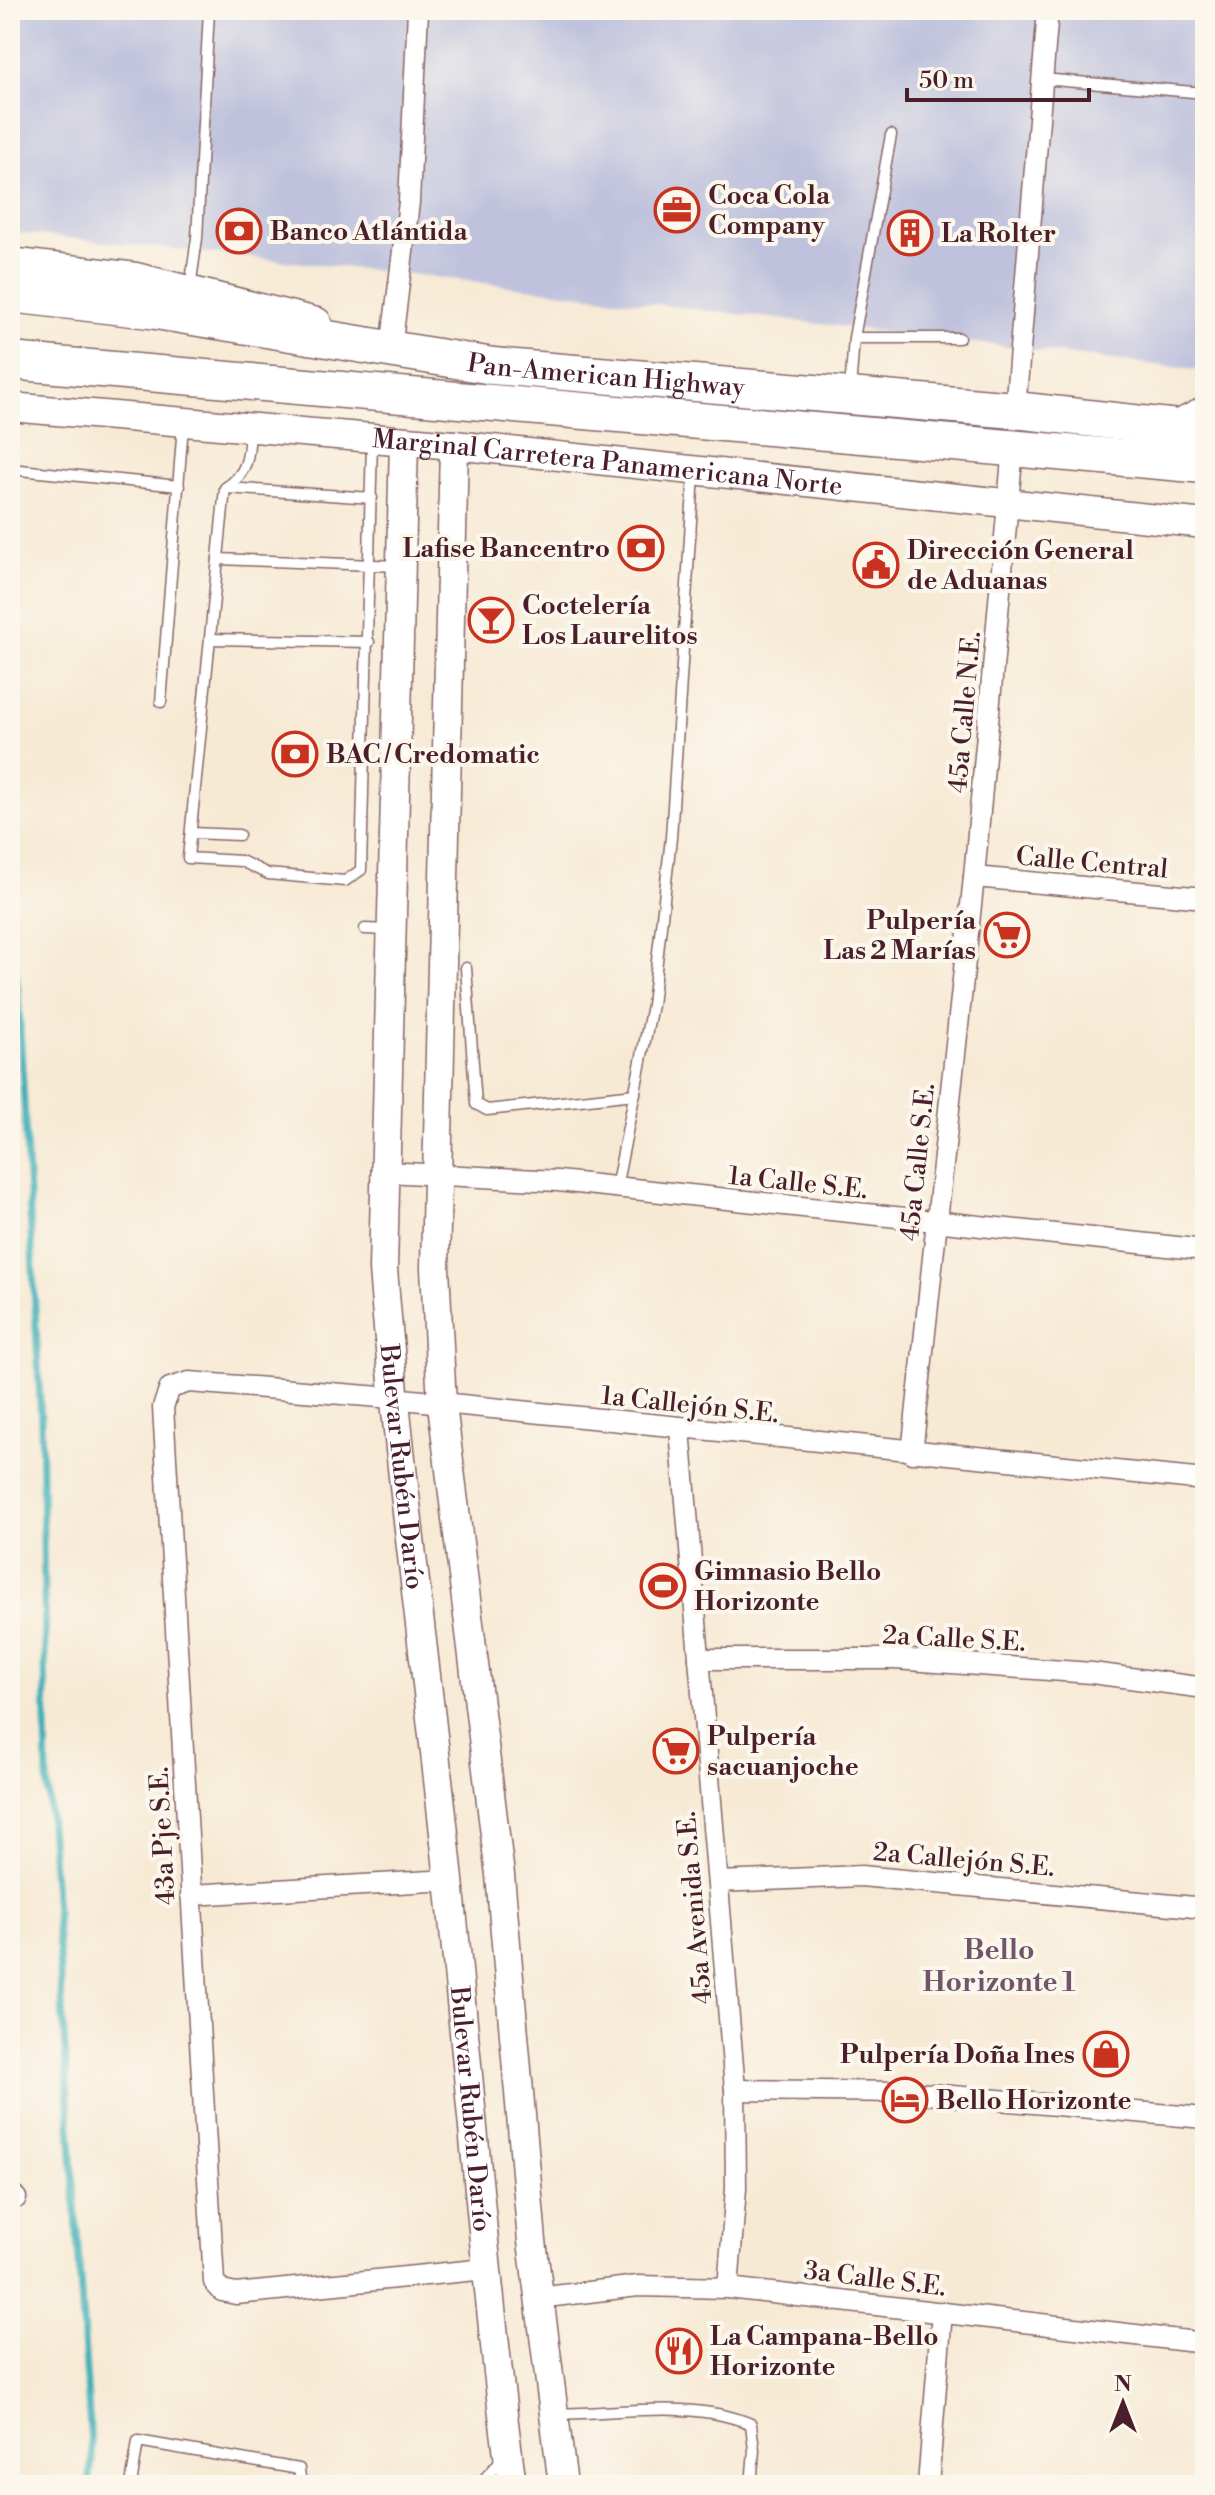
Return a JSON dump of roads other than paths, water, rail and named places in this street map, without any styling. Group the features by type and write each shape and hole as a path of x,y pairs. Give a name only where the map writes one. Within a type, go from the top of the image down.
{"highway":[{"name":"Pan-American Highway","path":"10,294 150,310 493,366 1015,410 1205,431"},
{"name":"Pan-American Highway","path":"10,361 1205,465"}],"street":[{"path":"392,341 409,202 418,10"},
{"path":"1015,410 1048,10"},
{"path":"10,262 113,272 493,366"},
{"name":"Marginal Carretera Panamericana Norte","path":"10,407 454,445 1205,524"},
{"name":"Bulevar Rubén Darío","path":"404,442 378,929 386,1172 375,1268 449,1880 486,2269 512,2485"},
{"name":"Bulevar Rubén Darío","path":"454,445 435,1268 442,1405 500,1875 538,2298 563,2485"},
{"path":"1009,504 1013,448"},
{"name":"45a Calle N.E.","path":"974,877 1009,504"},
{"name":"Calle Central","path":"974,877 1205,898"},
{"name":"45a Calle S.E.","path":"912,1453 974,877"},
{"name":"1a Calle S.E.","path":"386,1172 616,1188 1205,1250"},
{"name":"1a Callejón S.E.","path":"170,1388 189,1382 393,1398 912,1453 1205,1480"},
{"name":"43a Pje S.E.","path":"170,1388 163,1407 214,2282 222,2291 236,2294 486,2269"},
{"name":"45a Avenida S.E.","path":"680,1429 735,2090 736,2188 728,2288"},
{"name":"2a Calle S.E.","path":"699,1659 895,1659 1092,1673 1205,1688"},
{"name":"2a Callejón S.E.","path":"718,1882 861,1876 1205,1908"},
{"path":"191,1895 449,1880"},
{"path":"735,2090 906,2092 1205,2118"},
{"name":"3a Calle S.E.","path":"538,2298 638,2286 728,2288 1205,2343"},
{"path":"928,2485 942,2312"}],"lane":[{"path":"190,290 197,238 209,10"},
{"path":"1042,79 1204,93 1205,63"},
{"path":"849,396 854,338 891,135"},
{"path":"854,338 959,338"},
{"path":"1154,426 1205,401"},
{"path":"161,702 184,421"},
{"path":"250,427 245,469 238,479 225,488 188,858 241,861 268,874 345,881 361,870 372,439"},
{"path":"10,469 179,486"},
{"path":"616,1188 652,1005 671,838 695,472"},
{"path":"225,488 372,498"},
{"path":"218,559 399,566"},
{"path":"210,639 369,642"},
{"path":"191,833 239,835"},
{"path":"466,968 476,1104 487,1110 635,1094"},
{"path":"552,2414 680,2412 735,2417 751,2424 754,2433 751,2485"},
{"path":"131,2485 138,2441 299,2469 301,2485"},
{"path":"479,2485 507,2451"}],"waterway":[{"path":"10,930 18,990 41,1419 47,1776 92,2460 89,2485"}],"place":[{"name":"Coca Cola Company","path":"677,210"},
{"name":"Banco Atlántida","path":"239,231"},
{"name":"La Rolter","path":"910,233"},
{"name":"Lafise Bancentro","path":"641,548"},
{"name":"Dirección General de Aduanas","path":"876,565"},
{"name":"Coctelería Los Laurelitos","path":"491,620"},
{"name":"BAC / Credomatic","path":"295,754"},
{"name":"Pulpería Las 2 Marías","path":"1007,935"},
{"name":"Gimnasio Bello Horizonte","path":"663,1586"},
{"name":"Pulpería sacuanjoche","path":"676,1751"},
{"name":"Pulpería Doña Ines","path":"1106,2054"},
{"name":"Bello Horizonte","path":"905,2100"},
{"name":"La Campana-Bello Horizonte","path":"679,2351"}],"district":[{"name":"Bello Horizonte 1","path":"999,1965"}]}
